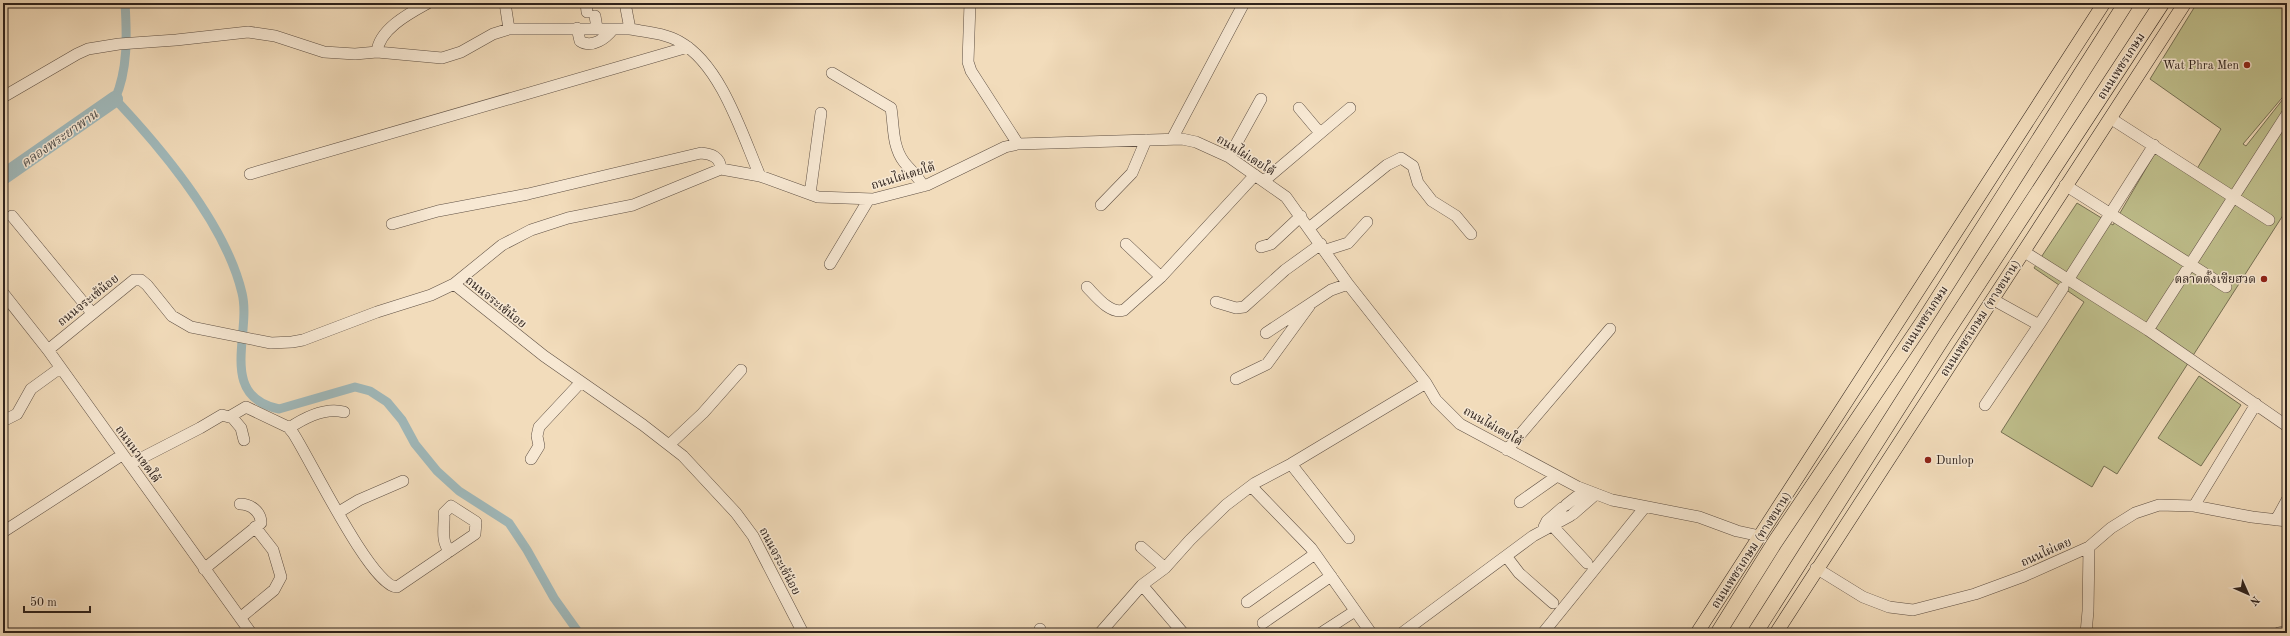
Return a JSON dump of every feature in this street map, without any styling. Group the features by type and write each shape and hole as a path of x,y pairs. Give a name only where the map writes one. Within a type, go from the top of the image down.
{"highway":[{"name":"ถนนเพชรเกษม","path":"1718,633 1775,542 1922,322 2126,3"},
{"name":"ถนนเพชรเกษม","path":"1756,633 1944,336 2162,3"}],"main road":[{"name":"ถนนเพชรเกษม (ทางขนาน)","path":"1697,633 2104,3"},
{"name":"ถนนเพชรเกษม (ทางขนาน)","path":"1776,633 1816,568 2185,3"}],"street":[{"path":"505,3 509,29"},
{"path":"625,3 630,29"},
{"path":"970,3 968,62 971,71 1018,144"},
{"path":"1172,139 1244,3"},
{"path":"376,52 377,45 387,32 409,14 428,4"},
{"path":"3,96 77,54 88,50 119,44 144,43 248,32 275,36 324,52 355,54 376,52 442,58 461,52 493,34 509,29 577,28 591,15 613,29 630,29 670,37 688,46 720,86 760,176"},
{"path":"577,28 580,41 592,44 607,37 613,29"},
{"path":"250,174 688,46"},
{"path":"832,73 891,108 892,128 899,152 904,162 919,176 924,186"},
{"path":"1229,158 1261,99"},
{"path":"1299,108 1320,133"},
{"path":"1087,287 1106,305 1119,312 1132,304 1161,277 1259,178 1320,133 1350,108"},
{"path":"810,194 821,113"},
{"path":"2110,118 2269,220"},
{"path":"2148,330 2233,197 2286,119"},
{"name":"ถนนไผ่เตยใต้","path":"721,169 760,176 818,198 869,199 924,186 1005,147 1018,144 1172,139 1196,142 1229,158 1286,198 1324,247 1348,284 1426,383 1436,400 1460,424 1585,490 1645,507 1699,517 1737,531 1760,536"},
{"path":"1101,205 1132,173 1146,140"},
{"path":"1985,405 2039,325 2154,145"},
{"path":"392,224 700,153 710,154 717,158 720,162 721,169 633,205 568,218 531,230 502,245 454,284"},
{"path":"1309,228 1387,165 1401,158 1413,166 1418,183 1432,201 1456,216 1471,234"},
{"path":"2065,185 2226,287"},
{"path":"830,264 869,199"},
{"path":"12,216 92,313"},
{"path":"1261,247 1271,244 1301,216"},
{"path":"1216,302 1236,308 1244,307 1285,270 1324,247 1348,243 1366,222"},
{"path":"1126,244 1161,277"},
{"path":"2023,251 2065,284 2148,330 2287,426"},
{"name":"ถนนจระเข้น้อย","path":"48,350 134,280 141,280 178,321 191,327 271,343 303,340 377,312 431,295 454,284 514,333 670,444 724,500 753,536 803,633"},
{"path":"1266,333 1339,286 1348,284"},
{"name":"ถนนนวเขตใต้","path":"3,293 48,350 251,633"},
{"path":"1992,299 2039,325"},
{"path":"1236,379 1267,364 1310,305"},
{"path":"1507,450 1610,328"},
{"path":"3,420 17,414 31,389 60,368"},
{"path":"670,444 703,414 741,370"},
{"path":"530,459 539,446 537,436 540,427 581,382"},
{"path":"1100,633 1142,585 1165,568 1211,519 1251,486 1291,464 1426,383"},
{"path":"2194,506 2256,404"},
{"path":"130,464 222,415 231,416 246,407 289,428 297,439 353,539 375,571 381,578 394,588 450,551"},
{"path":"289,428 301,420 328,411 336,410 344,412"},
{"path":"231,416 240,428 244,440"},
{"path":"3,532 122,455"},
{"path":"1291,464 1350,538"},
{"path":"1520,502 1557,476"},
{"path":"339,512 359,500 403,481"},
{"path":"1251,486 1316,554 1371,633"},
{"path":"1568,511 1585,490"},
{"path":"1402,633 1568,511 1596,494"},
{"path":"2281,521 2287,500"},
{"path":"204,569 261,523 260,518 252,507 240,504"},
{"name":"ถนนไผ่เตย","path":"1816,568 1863,598 1889,607 1913,610 1948,603 1996,587 2089,547 2111,528 2146,508 2169,504 2194,506 2281,521"},
{"path":"1543,633 1645,507"},
{"path":"1548,526 1587,563"},
{"path":"240,618 274,590 281,577 273,550 255,527"},
{"path":"1141,547 1165,568"},
{"path":"2086,633 2089,604 2089,547"},
{"path":"1247,602 1316,554"},
{"path":"1506,556 1519,573 1553,603"},
{"path":"1263,623 1331,576"},
{"path":"1142,585 1183,633"},
{"path":"1321,633 1355,611"},
{"path":"2278,633 2287,631"}],"green space":[{"path":"2197,3 2277,3 2287,10 2287,92 2243,144 2246,146 2287,94 2287,209 2117,474 2104,466 2092,487 2001,432 2084,302 2034,268 2077,203 2113,225 2158,148 2195,172 2221,129 2150,79"},
{"path":"2199,376 2241,405 2201,466 2158,438"}],"waterway":[{"path":"125,3 126,52 122,76 115,99 172,164 190,189 222,241 234,267 242,293 244,309 241,361 243,377 248,391 260,402 279,409 355,387 370,391 387,402 402,420 415,444 437,471 459,491 509,523 527,550 554,598 579,633"},
{"name":"คลองพระยาพาน","path":"3,177 115,99"}],"place":[{"name":"Wat Phra Men","path":"2247,65"},
{"name":"ตลาดตั้งเซียฮวด","path":"2264,279"},
{"name":"Dunlop","path":"1928,460"}]}
